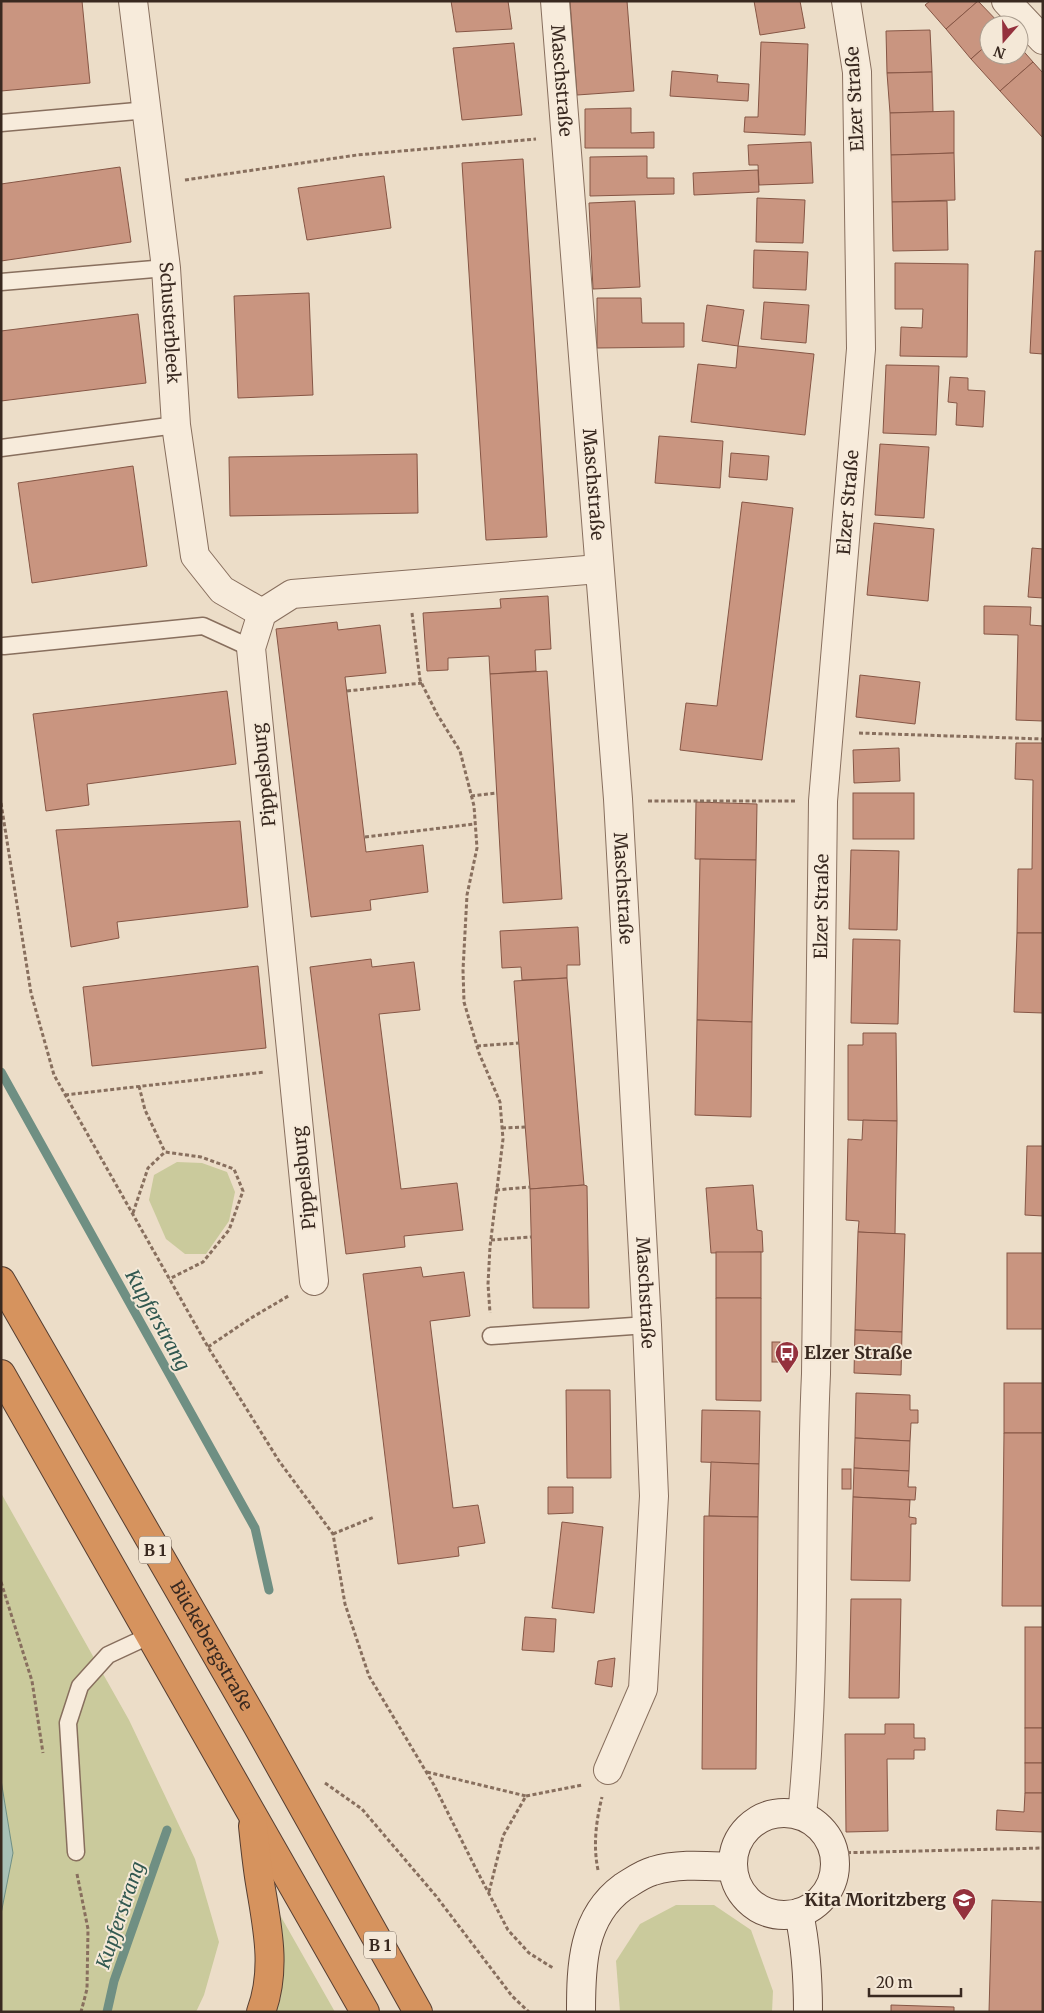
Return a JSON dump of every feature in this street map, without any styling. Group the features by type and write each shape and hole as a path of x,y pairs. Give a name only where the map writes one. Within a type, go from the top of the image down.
{"highway":[{"name":"Bückebergstraße","path":"1,1281 257,1725 418,2012"},
{"name":"B 1","path":"1,1374 365,2012"},
{"path":"251,1812 270,1953 269,1980 261,2012"}],"street":[{"name":"Schusterbleek","path":"133,1 148,110 166,268 176,425 195,556 222,590 262,613"},
{"name":"Maschstraße","path":"555,1 618,799 647,1325 654,1496 643,1689 606,1775"},
{"name":"Elzer Straße","path":"802,1815 808,1755 812,1578 812,1446 816,1354 823,801 861,350 857,72 846,1"},
{"path":"1006,1 1043,40"},
{"path":"262,613 292,594 599,569"},
{"name":"Pippelsburg","path":"262,613 251,648 314,1281"},
{"path":"786,1813 802,1815 817,1824 828,1837 834,1853 835,1869 831,1885 812,1908 799,1914 776,1914 760,1908 746,1898 737,1883 733,1867 733,1857 742,1835 754,1822 769,1815 786,1813"},
{"path":"581,2012 581,1973 592,1927 608,1901 632,1881 654,1870 702,1865 733,1867"},
{"path":"799,1914 804,1936 808,2012"}],"lane":[{"path":"1,123 148,110"},
{"path":"1,282 166,268"},
{"path":"1,448 176,425"},
{"path":"4,646 202,626 251,648"},
{"path":"491,1336 647,1325"},
{"path":"76,1852 68,1723 80,1686 108,1655 151,1635"}],"path":[{"path":"157,184 357,155 566,136"},
{"path":"408,585 422,683 437,714 460,751 471,796 475,824 477,848 467,895 463,994 477,1046 500,1102 502,1128 488,1284 491,1336"},
{"path":"347,691 422,683"},
{"path":"828,732 1043,739"},
{"path":"471,796 497,793"},
{"path":"618,799 635,801 823,801"},
{"path":"1,803 31,993 54,1075 208,1347 279,1461 332,1534 345,1604 368,1676 426,1772 508,1930 529,1953 552,1968 581,1973"},
{"path":"365,837 475,824"},
{"path":"477,1046 519,1043"},
{"path":"65,1095 293,1069"},
{"path":"139,1086 145,1110 165,1152"},
{"path":"502,1128 525,1126"},
{"path":"132,1214 148,1168 165,1152"},
{"path":"165,1152 201,1158 234,1169 243,1191 229,1230 203,1262 169,1279"},
{"path":"496,1190 530,1187"},
{"path":"491,1240 531,1237"},
{"path":"208,1347 251,1318 314,1281"},
{"path":"332,1534 374,1518"},
{"path":"1,1582 32,1681 44,1758"},
{"path":"426,1772 526,1796 606,1775 597,1818 596,1845 598,1869 608,1901"},
{"path":"319,1779 362,1808 436,1896 512,1996 530,2012"},
{"path":"488,1892 503,1836 526,1796"},
{"path":"834,1853 1043,1848"},
{"path":"76,1852 77,1874 88,1929 87,1989 82,2012"}],"green space":[{"path":"177,1162 202,1163 227,1172 235,1192 229,1221 206,1254 185,1254 166,1239 149,1200 154,1175"},
{"path":"1,1493 129,1720 195,1859 219,1942 204,1995 196,2012 1,2012 1,1914 13,1853 1,1780"},
{"path":"676,1905 714,1905 751,1930 773,1991 772,2012 620,2012 616,1961 640,1924"},
{"path":"280,1915 335,2012 276,2012 281,1997"}],"shaded area":[{"path":"1,1780 13,1853 1,1914"}],"building":[{"path":"1,1 82,1 90,83 1,91"},
{"path":"451,1 508,1 512,29 456,32"},
{"path":"570,1 627,1 634,91 577,95"},
{"path":"754,1 800,1 805,28 760,35"},
{"path":"930,1 978,1 946,29 925,5"},
{"path":"978,1 991,15 979,15 979,52 971,59 946,29"},
{"path":"930,30 932,72 887,73 886,31"},
{"path":"761,42 808,44 805,135 744,132 745,117 758,117"},
{"path":"514,43 522,115 462,120 453,48"},
{"path":"979,52 979,65 1029,65 1029,57 1033,62 1000,91 971,59"},
{"path":"1033,62 1043,73 1043,138 1000,91"},
{"path":"672,71 718,75 717,82 749,84 748,101 670,96"},
{"path":"932,72 933,112 890,113 887,73"},
{"path":"631,108 631,133 654,132 654,148 585,148 585,109"},
{"path":"954,111 954,153 891,155 890,113"},
{"path":"811,142 813,183 759,185 758,165 749,165 748,145"},
{"path":"954,153 955,200 892,202 891,155"},
{"path":"647,156 647,178 674,178 674,194 590,196 590,157"},
{"path":"523,159 547,537 486,540 462,163"},
{"path":"120,167 131,242 1,261 1,184"},
{"path":"758,170 759,192 694,195 693,173"},
{"path":"384,176 391,228 307,240 298,188"},
{"path":"757,198 805,200 803,243 756,242"},
{"path":"635,201 640,287 593,289 589,203"},
{"path":"947,201 948,250 893,251 892,202"},
{"path":"754,250 808,252 806,290 753,288"},
{"path":"1035,251 1043,251 1043,354 1030,353"},
{"path":"895,263 968,264 967,357 900,356 901,327 922,328 923,309 895,309"},
{"path":"309,293 313,395 238,398 234,296"},
{"path":"597,298 641,298 642,323 684,323 684,347 597,348"},
{"path":"764,302 809,305 806,343 761,339"},
{"path":"707,305 744,310 738,346 702,341"},
{"path":"138,314 146,383 1,401 1,331"},
{"path":"738,346 814,354 805,435 691,422 698,364 736,368"},
{"path":"886,365 939,366 936,435 883,433"},
{"path":"950,377 968,378 968,390 985,391 983,427 956,425 957,403 948,402"},
{"path":"659,436 723,441 720,488 655,483"},
{"path":"880,444 929,447 924,518 875,515"},
{"path":"731,453 769,456 767,480 729,477"},
{"path":"417,454 418,513 230,516 229,457"},
{"path":"133,466 147,566 32,583 18,483"},
{"path":"742,502 793,508 762,760 680,750 686,703 717,706"},
{"path":"874,523 934,529 928,601 867,595"},
{"path":"1032,548 1043,549 1043,598 1028,597"},
{"path":"548,596 551,649 535,650 536,671 490,674 489,656 448,658 448,670 427,671 423,613 501,608 500,599"},
{"path":"984,606 1031,607 1030,625 1043,626 1043,721 1016,720 1018,635 984,634"},
{"path":"337,622 338,630 380,625 386,673 345,677 366,852 423,845 428,892 370,900 371,910 311,917 276,629"},
{"path":"547,671 562,899 503,903 490,674"},
{"path":"860,675 920,682 915,724 856,717"},
{"path":"227,691 236,764 87,784 89,805 46,811 33,714"},
{"path":"1016,743 1043,743 1043,933 1017,933 1018,869 1032,869 1033,780 1015,779"},
{"path":"899,748 900,781 854,783 853,750"},
{"path":"853,793 914,793 914,839 853,839"},
{"path":"696,802 757,804 756,860 695,859"},
{"path":"240,821 248,907 117,922 119,938 71,947 56,830"},
{"path":"851,850 899,851 897,930 849,929"},
{"path":"700,859 756,860 752,1022 697,1020"},
{"path":"578,927 580,965 567,965 567,978 522,980 521,967 502,968 500,931"},
{"path":"1017,933 1043,933 1043,1013 1014,1012"},
{"path":"853,939 900,940 898,1024 851,1023"},
{"path":"371,959 372,967 414,962 420,1010 379,1014 401,1189 457,1183 463,1230 404,1236 405,1247 346,1254 310,967"},
{"path":"258,966 266,1048 92,1066 83,987"},
{"path":"567,978 584,1185 530,1189 514,981"},
{"path":"697,1020 752,1022 751,1117 695,1115"},
{"path":"863,1033 896,1033 897,1121 848,1120 848,1045 863,1045"},
{"path":"863,1120 897,1121 895,1234 858,1232 859,1221 846,1220 848,1139 862,1140"},
{"path":"1027,1146 1043,1146 1043,1216 1025,1215"},
{"path":"753,1185 757,1230 762,1231 763,1252 711,1253 706,1188"},
{"path":"587,1186 589,1308 533,1308 530,1189"},
{"path":"858,1232 905,1234 902,1332 855,1330"},
{"path":"716,1252 761,1252 761,1298 716,1298"},
{"path":"1007,1253 1043,1253 1043,1329 1007,1329"},
{"path":"421,1267 423,1277 464,1272 470,1316 430,1321 453,1508 478,1505 485,1543 458,1547 459,1556 398,1564 363,1274"},
{"path":"716,1298 761,1298 761,1401 716,1400"},
{"path":"855,1330 902,1332 901,1375 854,1373"},
{"path":"772,1342 780,1342 780,1362 772,1362"},
{"path":"1004,1383 1043,1383 1043,1433 1004,1433"},
{"path":"566,1390 610,1390 611,1478 567,1478"},
{"path":"856,1393 910,1395 910,1410 918,1410 918,1423 911,1423 910,1441 855,1438"},
{"path":"702,1410 760,1411 759,1464 701,1462"},
{"path":"1004,1433 1043,1433 1043,1606 1002,1606"},
{"path":"855,1438 910,1441 909,1471 854,1468"},
{"path":"711,1462 759,1464 758,1517 709,1516"},
{"path":"854,1468 909,1471 908,1487 916,1487 915,1500 853,1497"},
{"path":"842,1469 851,1469 851,1489 842,1489"},
{"path":"548,1487 573,1487 573,1513 548,1514"},
{"path":"853,1497 910,1500 909,1517 916,1518 916,1524 911,1524 910,1581 851,1580"},
{"path":"704,1516 758,1517 756,1769 702,1769"},
{"path":"562,1522 603,1527 594,1613 552,1608"},
{"path":"851,1599 901,1599 899,1698 849,1698"},
{"path":"525,1617 556,1619 554,1652 522,1650"},
{"path":"1025,1627 1043,1627 1043,1728 1025,1728"},
{"path":"615,1658 612,1687 595,1684 598,1661"},
{"path":"885,1724 914,1724 914,1738 925,1738 925,1750 914,1750 914,1759 887,1759 888,1831 846,1832 845,1734 885,1734"},
{"path":"1025,1728 1043,1728 1043,1763 1025,1763"},
{"path":"1025,1763 1043,1763 1043,1793 1025,1793"},
{"path":"1025,1793 1043,1793 1043,1832 996,1830 997,1810 1024,1812"},
{"name":"Kita Moritzberg","path":"992,1900 1043,1902 1043,2012 989,2012"},
{"path":"891,2005 954,2007 954,2012 891,2012"}],"waterway":[{"name":"Kupferstrang","path":"1,1072 255,1528 269,1590"},
{"name":"Kupferstrang","path":"107,2012 114,1981 167,1830"}],"place":[{"name":"Elzer Straße","path":"787,1374"},
{"name":"Kita Moritzberg","path":"964,1921"}]}
